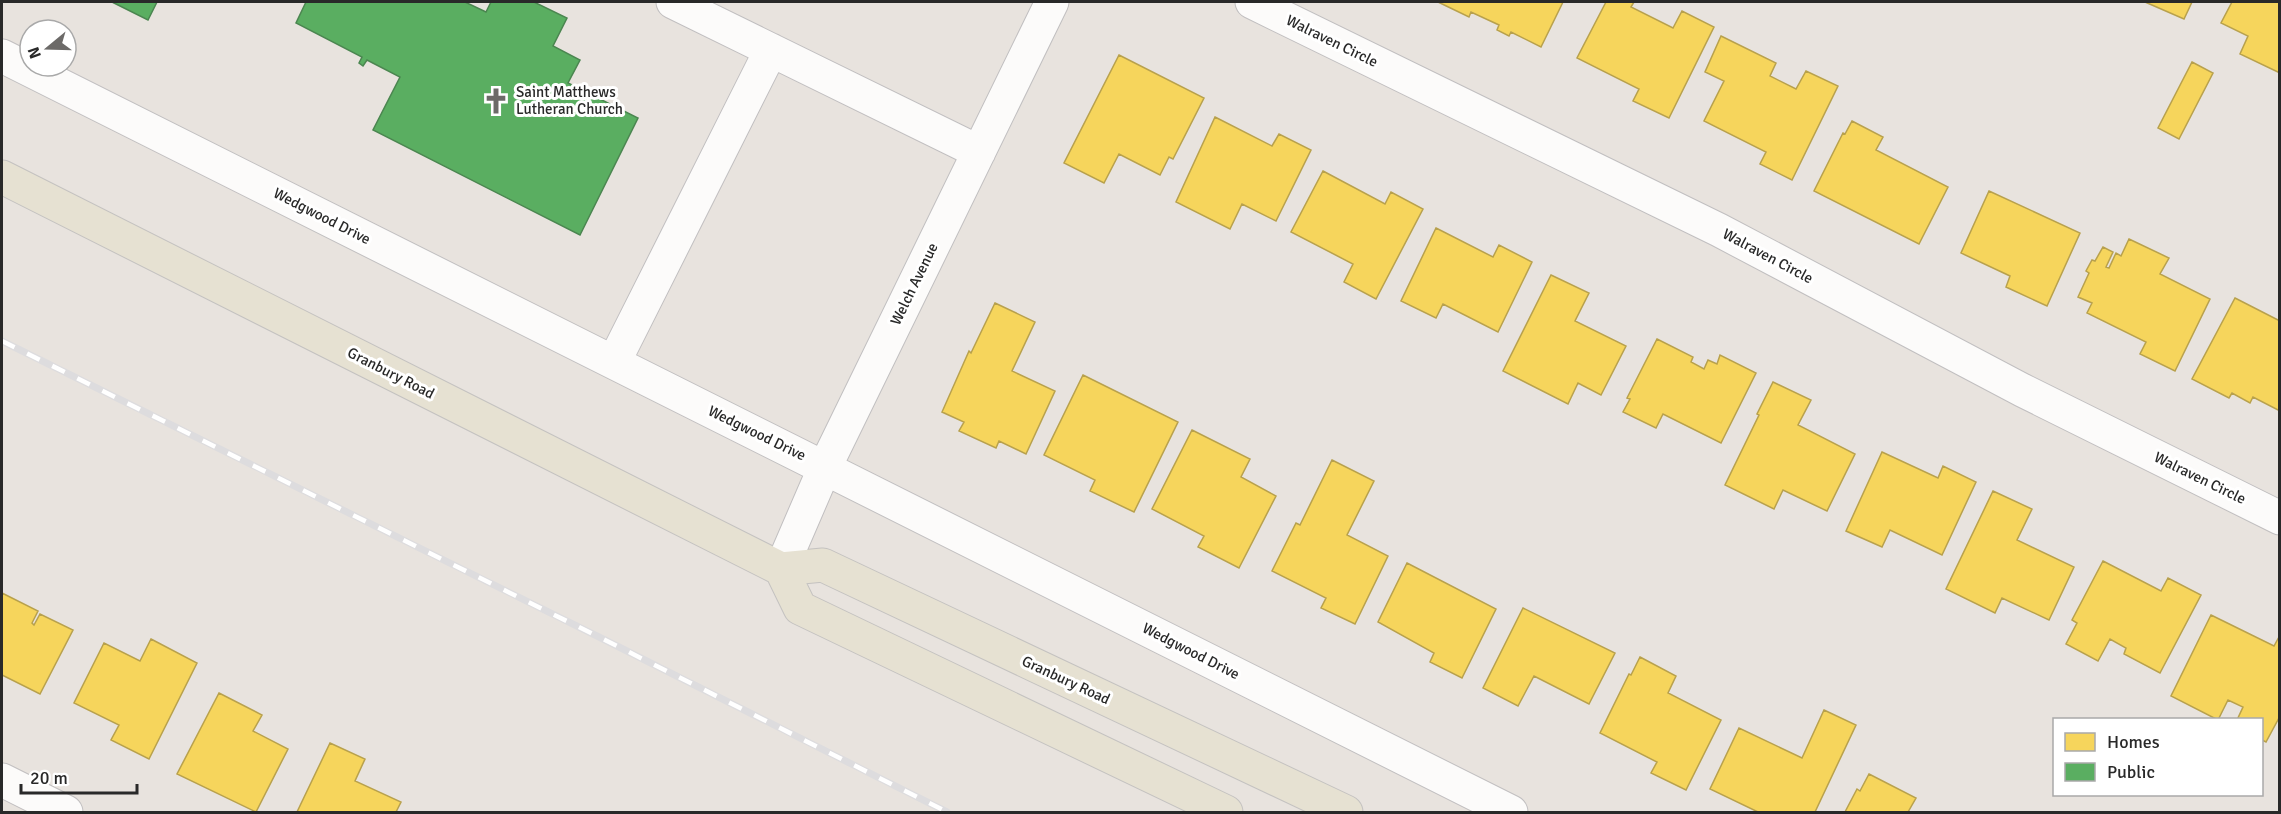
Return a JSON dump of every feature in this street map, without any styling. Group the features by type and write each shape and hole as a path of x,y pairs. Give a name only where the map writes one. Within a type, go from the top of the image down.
{"main road":[{"name":"Granbury Road","path":"2,177 781,569 823,565 1346,813"},
{"path":"781,569 800,608 1226,813"}],"street":[{"path":"673,2 979,152"},
{"name":"Welch Avenue","path":"781,569 825,467 1052,2"},
{"name":"Walraven Circle","path":"1251,2 1719,230 2022,390 2280,518"},
{"path":"614,362 771,50"},
{"name":"Wedgwood Drive","path":"2,56 1511,813"},
{"path":"2,780 62,812"}],"building: Homes":[{"path":"1438,2 1563,2 1541,47 1511,32 1509,36 1497,30 1499,25 1471,12 1469,17"},
{"path":"1606,2 1634,2 1631,7 1673,28 1682,11 1714,27 1669,118 1633,101 1639,89 1577,58"},
{"path":"2145,2 2192,2 2184,19"},
{"path":"2232,2 2280,2 2280,73 2240,54 2248,36 2221,23"},
{"path":"1721,36 1776,63 1770,76 1796,89 1806,71 1838,86 1792,180 1760,164 1766,152 1704,121 1724,81 1705,72"},
{"path":"1119,55 1204,98 1173,159 1169,157 1160,175 1119,154 1104,183 1064,163"},
{"path":"2192,62 2213,73 2179,139 2158,128"},
{"path":"1215,117 1272,146 1279,134 1311,150 1276,221 1242,204 1230,229 1176,202"},
{"path":"1852,121 1883,137 1876,150 1948,187 1919,244 1814,191 1843,133 1845,134"},
{"path":"1323,171 1385,204 1391,192 1423,209 1376,299 1344,282 1353,264 1291,232"},
{"path":"1989,191 2080,233 2047,306 2006,287 2010,276 1961,253"},
{"path":"1436,228 1493,257 1499,245 1532,262 1498,332 1443,304 1436,318 1401,301"},
{"path":"2129,239 2169,258 2160,274 2210,299 2175,371 2140,354 2146,342 2087,313 2092,303 2078,297 2089,273 2086,271 2103,247 2113,252 2106,267 2109,268 2116,253 2121,256"},
{"path":"1551,275 1589,293 1575,321 1626,346 1601,395 1578,383 1568,404 1503,371"},
{"path":"2235,298 2280,321 2280,411 2253,397 2250,403 2232,393 2229,398 2192,379"},
{"path":"995,303 1035,322 1012,371 1055,391 1026,454 999,441 996,448 959,431 964,422 942,412 969,351 971,353"},
{"path":"1657,339 1693,357 1691,362 1704,369 1708,360 1717,364 1720,355 1756,373 1721,443 1663,414 1656,428 1623,412 1630,399 1627,398"},
{"path":"1083,375 1178,422 1134,512 1090,491 1095,480 1044,455"},
{"path":"1773,382 1811,400 1798,425 1855,454 1827,511 1783,490 1774,509 1725,485"},
{"path":"1192,430 1250,459 1241,477 1276,496 1239,568 1198,547 1204,536 1152,509"},
{"path":"1882,452 1938,478 1943,466 1976,482 1942,555 1890,530 1882,547 1846,531"},
{"path":"1332,460 1374,481 1347,535 1388,556 1355,624 1321,608 1326,598 1272,571 1296,523 1300,525"},
{"path":"1993,491 2032,509 2017,540 2074,567 2049,620 2002,598 1995,613 1946,589"},
{"path":"2103,561 2161,591 2168,578 2201,595 2160,673 2124,654 2126,648 2110,639 2098,661 2066,644 2077,623 2072,620"},
{"path":"1407,563 1496,609 1462,678 1430,662 1434,653 1378,622"},
{"path":"2,593 38,611 32,623 34,625 40,614 73,630 40,694 2,675"},
{"path":"1523,608 1615,653 1589,704 1534,676 1518,706 1483,688"},
{"path":"2211,615 2274,646 2280,635 2280,716 2266,742 2263,740 2263,718 2238,718 2243,707 2228,700 2219,718 2214,718 2171,696"},
{"path":"151,639 197,663 149,759 111,740 119,725 74,703 104,643 140,661"},
{"path":"1640,657 1676,676 1668,693 1721,720 1686,790 1651,773 1657,762 1600,733 1629,674 1631,675"},
{"path":"219,693 262,715 253,731 288,749 256,812 177,774"},
{"path":"1824,710 1856,725 1815,812 1758,812 1710,789 1739,728 1802,758"},
{"path":"330,743 365,759 355,781 401,802 396,812 297,812"},
{"path":"1869,774 1916,798 1908,812 1845,812 1857,789 1860,791"}],"building: Public":[{"path":"112,2 157,2 148,20"},
{"name":"Saint Matthews Lutheran Church","path":"306,2 465,2 486,12 491,2 534,2 567,18 553,46 580,60 568,83 638,118 580,235 373,130 400,77 367,60 363,66 359,63 362,57 296,23"}],"railway":[{"path":"2,341 947,812"}],"place":[{"name":"Saint Matthews Lutheran Church","path":"496,101"}]}
